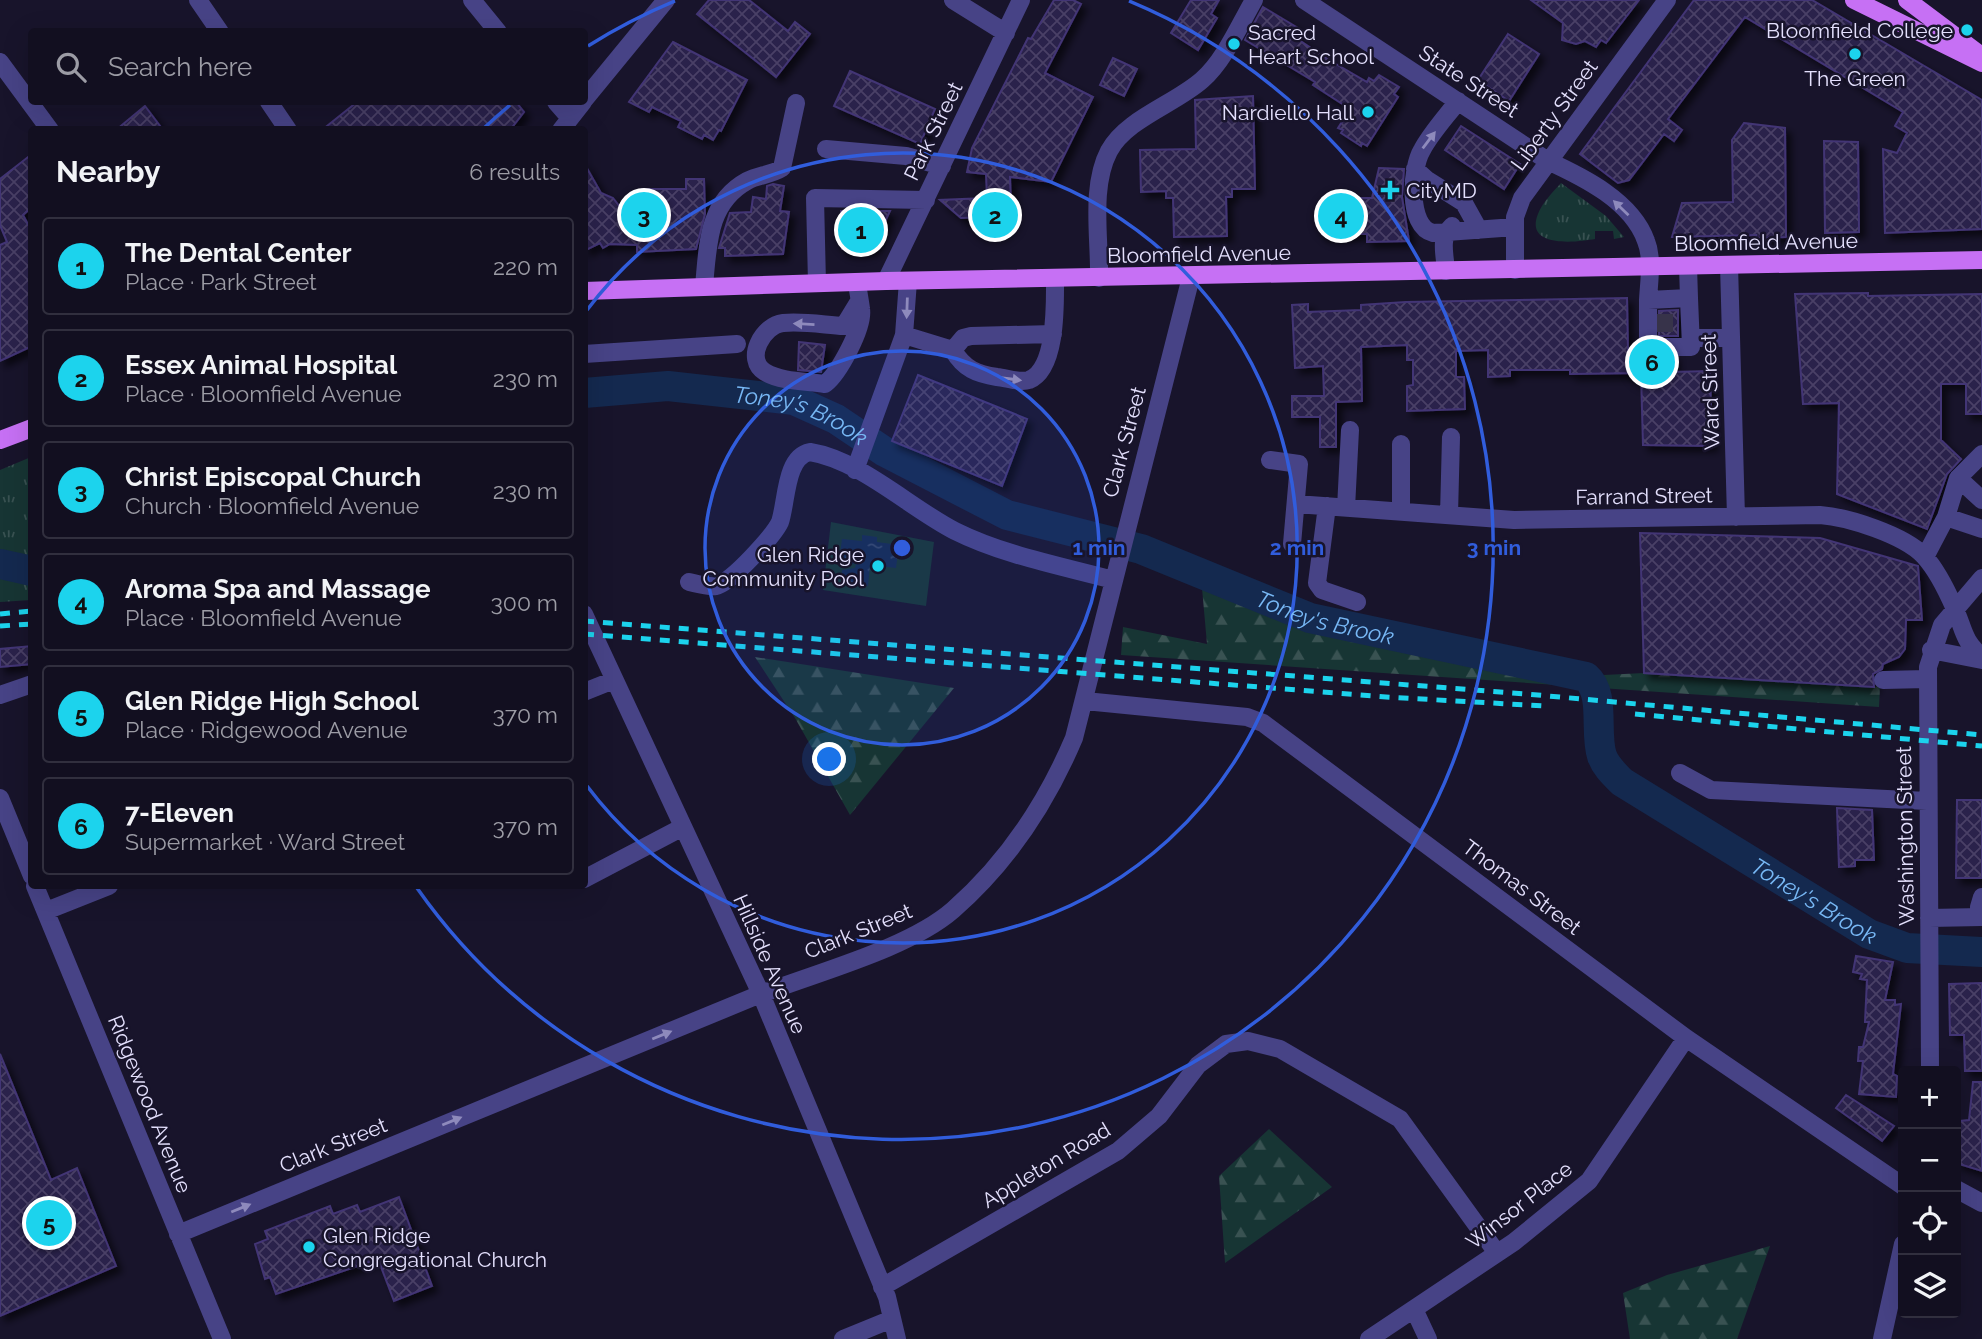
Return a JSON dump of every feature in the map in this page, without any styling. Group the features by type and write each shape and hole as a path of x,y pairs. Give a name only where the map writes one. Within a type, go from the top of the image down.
{"main road":[{"path":"1854,0 1982,63"},
{"path":"1907,0 1982,56"},
{"name":"Bloomfield Avenue","path":"588,290 886,281 1982,260"},
{"path":"0,440 28,430"}],"street":[{"path":"198,0 217,28"},
{"path":"472,0 495,28"},
{"path":"588,96 666,0"},
{"path":"953,0 1006,33"},
{"name":"Park Street","path":"886,281 1021,0"},
{"path":"1099,278 1099,180 1109,150 1138,121 1202,80 1216,63 1254,0"},
{"name":"State Street","path":"1304,0 1548,160 1595,185 1626,212 1647,242 1650,267 1648,300 1652,323 1648,347 1691,346 1686,328"},
{"name":"Liberty Street","path":"1515,270 1518,204 1667,0"},
{"path":"0,62 28,100"},
{"path":"1458,102 1422,149 1415,169 1415,213 1419,222 1428,232 1445,233 1515,227"},
{"path":"704,286 709,232 726,194 752,178 782,168 796,103"},
{"path":"32,105 47,126"},
{"path":"271,105 285,126"},
{"path":"557,105 565,124 581,105"},
{"path":"826,149 906,156 942,166"},
{"path":"1415,169 1432,183 1464,202 1479,230"},
{"path":"817,283 815,198 926,200"},
{"path":"1446,271 1445,233 1468,211"},
{"name":"Ward Street","path":"1729,265 1736,517"},
{"path":"1688,266 1686,328 1731,338"},
{"name":"Clark Street","path":"178,1234 761,994 916,935 953,910 1010,849 1036,815 1065,758 1085,701 1124,532 1191,277"},
{"path":"904,335 953,351 968,369 985,375 1026,381 1039,373 1053,334 1055,279"},
{"path":"855,470 904,335 908,281"},
{"path":"857,282 858,303 844,326 781,323 769,328 757,347 757,361 761,369 781,378 825,384 839,369 861,320 862,307 858,303"},
{"path":"1648,300 1689,298"},
{"path":"953,351 963,338 971,336 1053,334"},
{"path":"588,354 737,344"},
{"path":"1346,508 1350,430"},
{"path":"1449,515 1451,437"},
{"path":"1401,444 1401,512"},
{"path":"689,582 708,586 725,582 771,536 780,522 794,464 803,453 817,453 855,470 937,521 973,539 1113,580"},
{"path":"1925,556 1946,517 1958,478 1982,454"},
{"path":"1270,460 1299,464 1292,544"},
{"path":"1958,478 1982,500"},
{"name":"Farrand Street","path":"1296,504 1530,520 1820,515 1839,518 1905,541 1925,556 1955,608"},
{"path":"1327,506 1317,583 1322,590 1357,602"},
{"path":"1946,517 1982,530"},
{"name":"Washington Street","path":"1930,1066 1927,679 1931,650 1937,634 1955,608 1981,579"},
{"path":"1955,608 1960,630 1982,659"},
{"name":"Hillside Avenue","path":"588,623 761,994 882,1287 897,1339"},
{"path":"1931,650 1982,659"},
{"path":"1883,680 1927,679"},
{"path":"588,690 614,680"},
{"path":"0,695 28,685"},
{"name":"Thomas Street","path":"1085,701 1247,717 1263,723 1686,1038 1898,1183"},
{"path":"1679,773 1711,790 1927,801"},
{"path":"2,809 28,867"},
{"path":"588,876 682,827"},
{"name":"Ridgewood Avenue","path":"37,889 222,1339"},
{"path":"46,911 85,890"},
{"path":"1929,927 1982,917 1979,907 1982,897"},
{"name":"Winsor Place","path":"1369,1339 1497,1253 1589,1181 1686,1038"},
{"name":"Appleton Road","path":"882,1287 1118,1151 1159,1116 1198,1065 1226,1044 1248,1041 1280,1049 1400,1119 1497,1253"},
{"path":"1961,1192 1982,1203"},
{"path":"1882,1339 1901,1255"},
{"path":"1414,1309 1428,1339"},
{"path":"843,1339 892,1319"}],"green space":[{"path":"1561,183 1606,216 1624,237 1614,239 1613,231 1595,231 1595,239 1566,242 1545,238 1539,233 1536,225 1538,214"},
{"path":"28,458 28,600 0,602 0,470"},
{"name":"Glen Ridge Community Pool","path":"831,522 934,542 926,606 823,590"},
{"path":"1211,572 1301,612 1604,675 1644,673 1880,687 1879,707 1121,655 1123,627 1207,644 1202,588"},
{"path":"755,657 954,688 850,815 795,718"},
{"path":"1269,1129 1332,1187 1225,1263 1219,1176"},
{"path":"1770,1246 1737,1339 1630,1339 1623,1293 1667,1275"}],"water":[{"path":"862,535 877,537 877,542 899,545 896,568 870,565 868,586 841,580 842,570 855,568 856,564 839,562 842,539 862,541"}],"building":[{"path":"709,0 749,0 788,31 795,22 810,34 776,77 697,14"},
{"path":"1054,0 1073,0 1081,4 1045,73 1093,97 1051,182 1010,177 1011,206 1003,206 1003,223 987,224 987,217 961,218 940,200 987,198 986,174 967,172 972,148 1028,38 1031,39"},
{"path":"1191,0 1219,0 1211,14 1217,18 1198,50 1171,33"},
{"path":"1531,0 1639,0 1606,43 1601,40 1596,47 1585,41 1576,44 1562,40 1563,23"},
{"path":"1694,0 1812,0 1982,100 1982,229 1885,233 1883,149 1897,153 1907,133 1895,126 1903,112 1745,17 1668,119 1682,130 1674,141 1664,134 1629,180 1618,183 1580,154"},
{"path":"1263,7 1298,28 1293,36 1329,60 1367,82 1369,78 1374,81 1379,75 1399,87 1394,94 1398,97 1367,146 1362,143 1361,146 1338,128 1350,109 1313,85 1315,82 1245,40"},
{"path":"1508,34 1539,54 1509,101 1478,80"},
{"path":"673,42 747,80 721,131 719,130 713,140 704,135 702,139 678,127 681,121 652,107 649,112 629,102"},
{"path":"1113,58 1137,69 1124,96 1100,85"},
{"path":"850,71 935,109 920,144 834,106"},
{"name":"Sacred Heart School","path":"1253,96 1255,189 1232,189 1232,197 1226,197 1227,236 1174,237 1173,198 1166,198 1166,191 1141,192 1140,150 1196,149 1195,100"},
{"path":"353,105 518,105 524,112 513,126 327,126"},
{"path":"145,106 160,126 121,126"},
{"path":"1744,123 1785,128 1786,237 1672,237 1682,203 1733,202 1732,140"},
{"path":"1461,126 1520,164 1504,189 1445,150"},
{"path":"1824,141 1858,142 1859,232 1825,233"},
{"path":"28,157 28,211 23,215 28,224 28,348 0,361 0,245 7,242 0,225 0,179"},
{"path":"1379,168 1404,169 1402,197 1409,241 1367,242 1367,234 1322,234 1322,198 1372,198"},
{"path":"588,170 601,193 613,198 620,207 643,215 642,189 686,189 686,179 704,179 705,214 696,249 637,252 637,245 610,244 603,248 600,243 588,249"},
{"path":"767,186 784,186 780,211 789,212 783,254 725,256 725,248 719,248 730,213 751,212 753,197 766,199"},
{"path":"841,211 890,211 872,249 842,249"},
{"path":"1868,293 1868,296 1982,294 1982,414 1966,414 1966,384 1941,384 1941,440 1961,459 1947,474 1927,529 1837,494 1839,403 1803,404 1795,294"},
{"path":"1627,298 1628,351 1638,351 1648,358 1673,358 1673,372 1710,371 1712,446 1643,445 1641,373 1570,374 1570,370 1510,370 1510,376 1488,377 1488,350 1456,351 1456,377 1464,377 1465,409 1407,411 1407,386 1413,385 1413,360 1407,360 1407,345 1361,347 1362,401 1336,402 1336,447 1320,447 1320,417 1292,417 1292,396 1324,396 1323,366 1295,368 1292,305 1308,304 1308,312 1361,310 1361,305 1406,302"},
{"path":"1678,310 1678,336 1659,336 1659,311"},
{"path":"799,342 825,345 821,372 798,370"},
{"path":"918,375 1027,419 1002,486 892,441"},
{"path":"1640,533 1820,538 1918,566 1922,620 1906,620 1905,649 1899,657 1883,664 1882,669 1873,674 1874,687 1644,673"},
{"path":"28,646 28,664 0,667 0,649"},
{"path":"1957,800 1982,800 1982,878 1956,878"},
{"path":"1837,808 1872,810 1874,860 1855,860 1855,866 1839,867"},
{"path":"1856,956 1893,962 1885,1000 1895,1000 1895,1005 1901,1004 1893,1074 1897,1076 1896,1097 1859,1094 1863,1061 1858,1061 1859,1047 1863,1047 1869,1022 1865,1022 1867,980 1860,979 1862,974 1853,972"},
{"path":"1982,983 1982,1071 1965,1071 1964,1035 1950,1035 1949,984"},
{"path":"0,1054 51,1180 77,1168 116,1266 0,1316"},
{"path":"1973,1082 1982,1082 1982,1171 1961,1165 1961,1121 1969,1120"},
{"path":"1846,1095 1894,1126 1882,1141 1836,1108"},
{"name":"Glen Ridge Congregational Church","path":"399,1197 432,1286 394,1301 378,1259 276,1294 270,1277 265,1279 255,1244 268,1239 265,1231 330,1206 333,1214 357,1205 360,1212"}],"waterway":[{"name":"Toney's Brook","path":"588,393 668,386 794,400 836,419 885,452 1007,515 1141,549 1310,618 1586,677 1596,693 1602,756 1622,782 1869,934 1907,948 1982,952"},
{"name":"Toney's Brook","path":"0,564 28,570"}],"tunnel":[{"path":"1655,323 1677,323"}],"railway":[{"path":"0,614 28,611"},
{"path":"588,621 1526,694 1982,735"},
{"path":"0,626 28,624"},
{"path":"588,634 1386,697 1544,706"},
{"path":"1635,714 1982,746"}],"place":[{"name":"Bloomfield College","path":"1967,30"},
{"name":"Sacred Heart School","path":"1234,44"},
{"name":"The Green","path":"1855,54"},
{"name":"Nardiello Hall","path":"1368,112"},
{"name":"CityMD","path":"1390,190"},
{"name":"Christ Episcopal Church","path":"644,215"},
{"name":"Essex Animal Hospital","path":"995,215"},
{"name":"Aroma Spa and Massage","path":"1341,216"},
{"name":"The Dental Center","path":"861,230"},
{"name":"7-Eleven","path":"1652,362"},
{"name":"Glen Ridge Community Pool","path":"878,566"},
{"name":"Glen Ridge High School","path":"49,1223"},
{"name":"Glen Ridge Congregational Church","path":"309,1247"}]}
